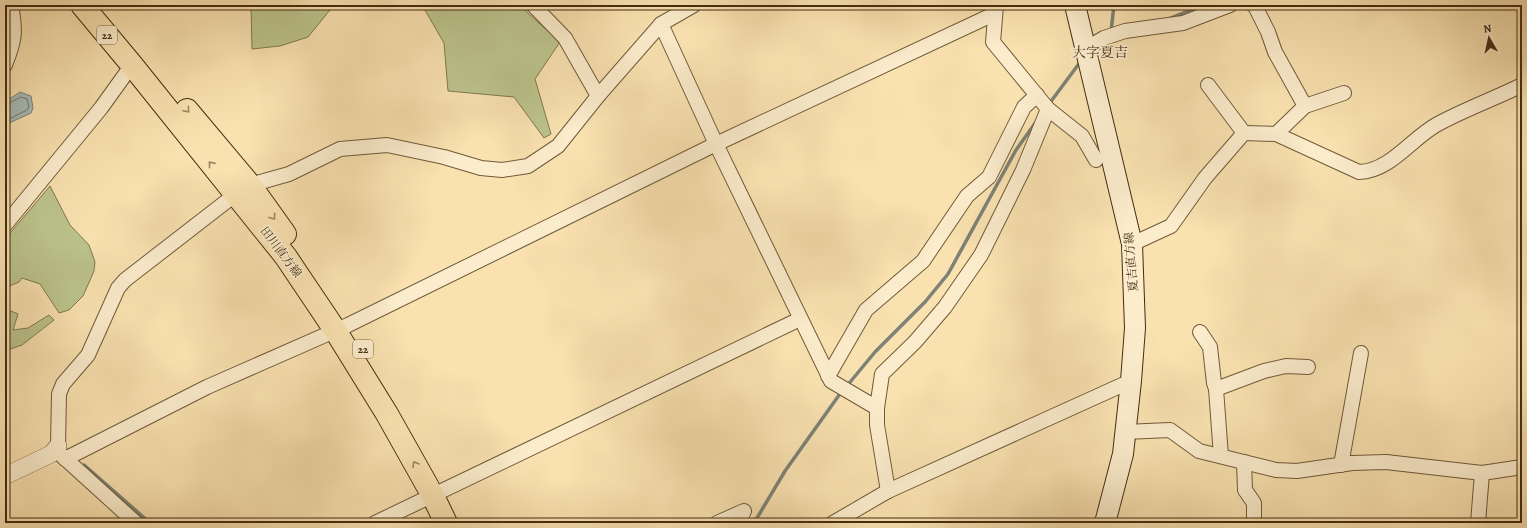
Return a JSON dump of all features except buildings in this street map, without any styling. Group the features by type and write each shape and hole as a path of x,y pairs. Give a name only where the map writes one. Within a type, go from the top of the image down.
{"main road":[{"name":"田川直方線","path":"82,5 132,65 243,190"},
{"name":"田川直方線","path":"99,5 243,190 286,257 342,328 397,404 439,493 461,523"},
{"name":"夏吉直方線","path":"1075,5 1132,244 1135,328 1131,381 1123,454 1105,523"},
{"name":"田川直方線","path":"439,493 446,523"}],"street":[{"path":"5,65 14,42 14,20 11,5"},
{"path":"533,5 565,38 598,96"},
{"path":"136,523 59,451 59,394 63,384 88,355 118,288 126,280 243,190 289,174 340,149 387,145 444,156 481,168 502,170 528,166 558,146 598,96 661,24 694,5"},
{"path":"1085,49 1104,38 1126,31 1183,24 1230,5"},
{"path":"1253,5 1255,6 1268,32 1274,52 1305,106"},
{"path":"5,476 51,454 342,328 716,144 995,10 993,42 1048,108 1082,136 1096,160"},
{"path":"661,24 716,144 828,376 831,381 877,408"},
{"path":"5,225 101,108 132,65"},
{"path":"1208,85 1244,133"},
{"path":"1244,133 1276,134 1359,172 1371,172 1385,164 1435,125 1520,90"},
{"path":"1276,134 1305,106 1344,93"},
{"path":"828,376 866,310 923,261 967,196 989,177 1024,107 1037,95"},
{"path":"888,491 877,425 877,408 882,374 915,342 945,307 981,255 1023,170 1048,108"},
{"path":"1132,244 1171,226 1205,178 1244,133"},
{"path":"374,523 800,320"},
{"path":"1200,332 1210,347 1216,389 1221,456"},
{"path":"1341,465 1361,353"},
{"path":"1216,389 1264,371 1286,366 1308,367"},
{"path":"833,523 888,491 1131,381"},
{"path":"1126,432 1170,430 1198,451 1276,470 1297,471 1341,465 1386,462 1482,473 1522,467"},
{"path":"1244,462 1245,490 1254,503 1254,523"},
{"path":"1478,523 1482,473"},
{"path":"717,523 744,511 738,523"}],"green space":[{"path":"251,5 334,5 308,37 280,46 252,49"},
{"path":"422,5 519,5 560,42 535,79 551,134 544,138 514,97 448,91 444,43"},
{"path":"50,186 70,225 89,245 95,262 94,271 83,296 69,310 59,313 40,284 22,278 19,282 5,288 5,239"},
{"path":"6,309 18,314 13,330 28,328 49,315 54,320 22,345 5,351"}],"water":[{"path":"20,92 31,96 33,108 31,113 5,125 5,102"}],"waterway":[{"path":"1111,32 1114,5"},
{"path":"1168,19 1203,5"},
{"path":"1049,104 1081,61"},
{"path":"846,387 875,352 925,302 948,274 1016,150 1036,122"},
{"path":"754,523 785,471 842,391"},
{"path":"84,465 150,523"}],"district":[{"name":"大字夏吉","path":"1100,52"}]}
